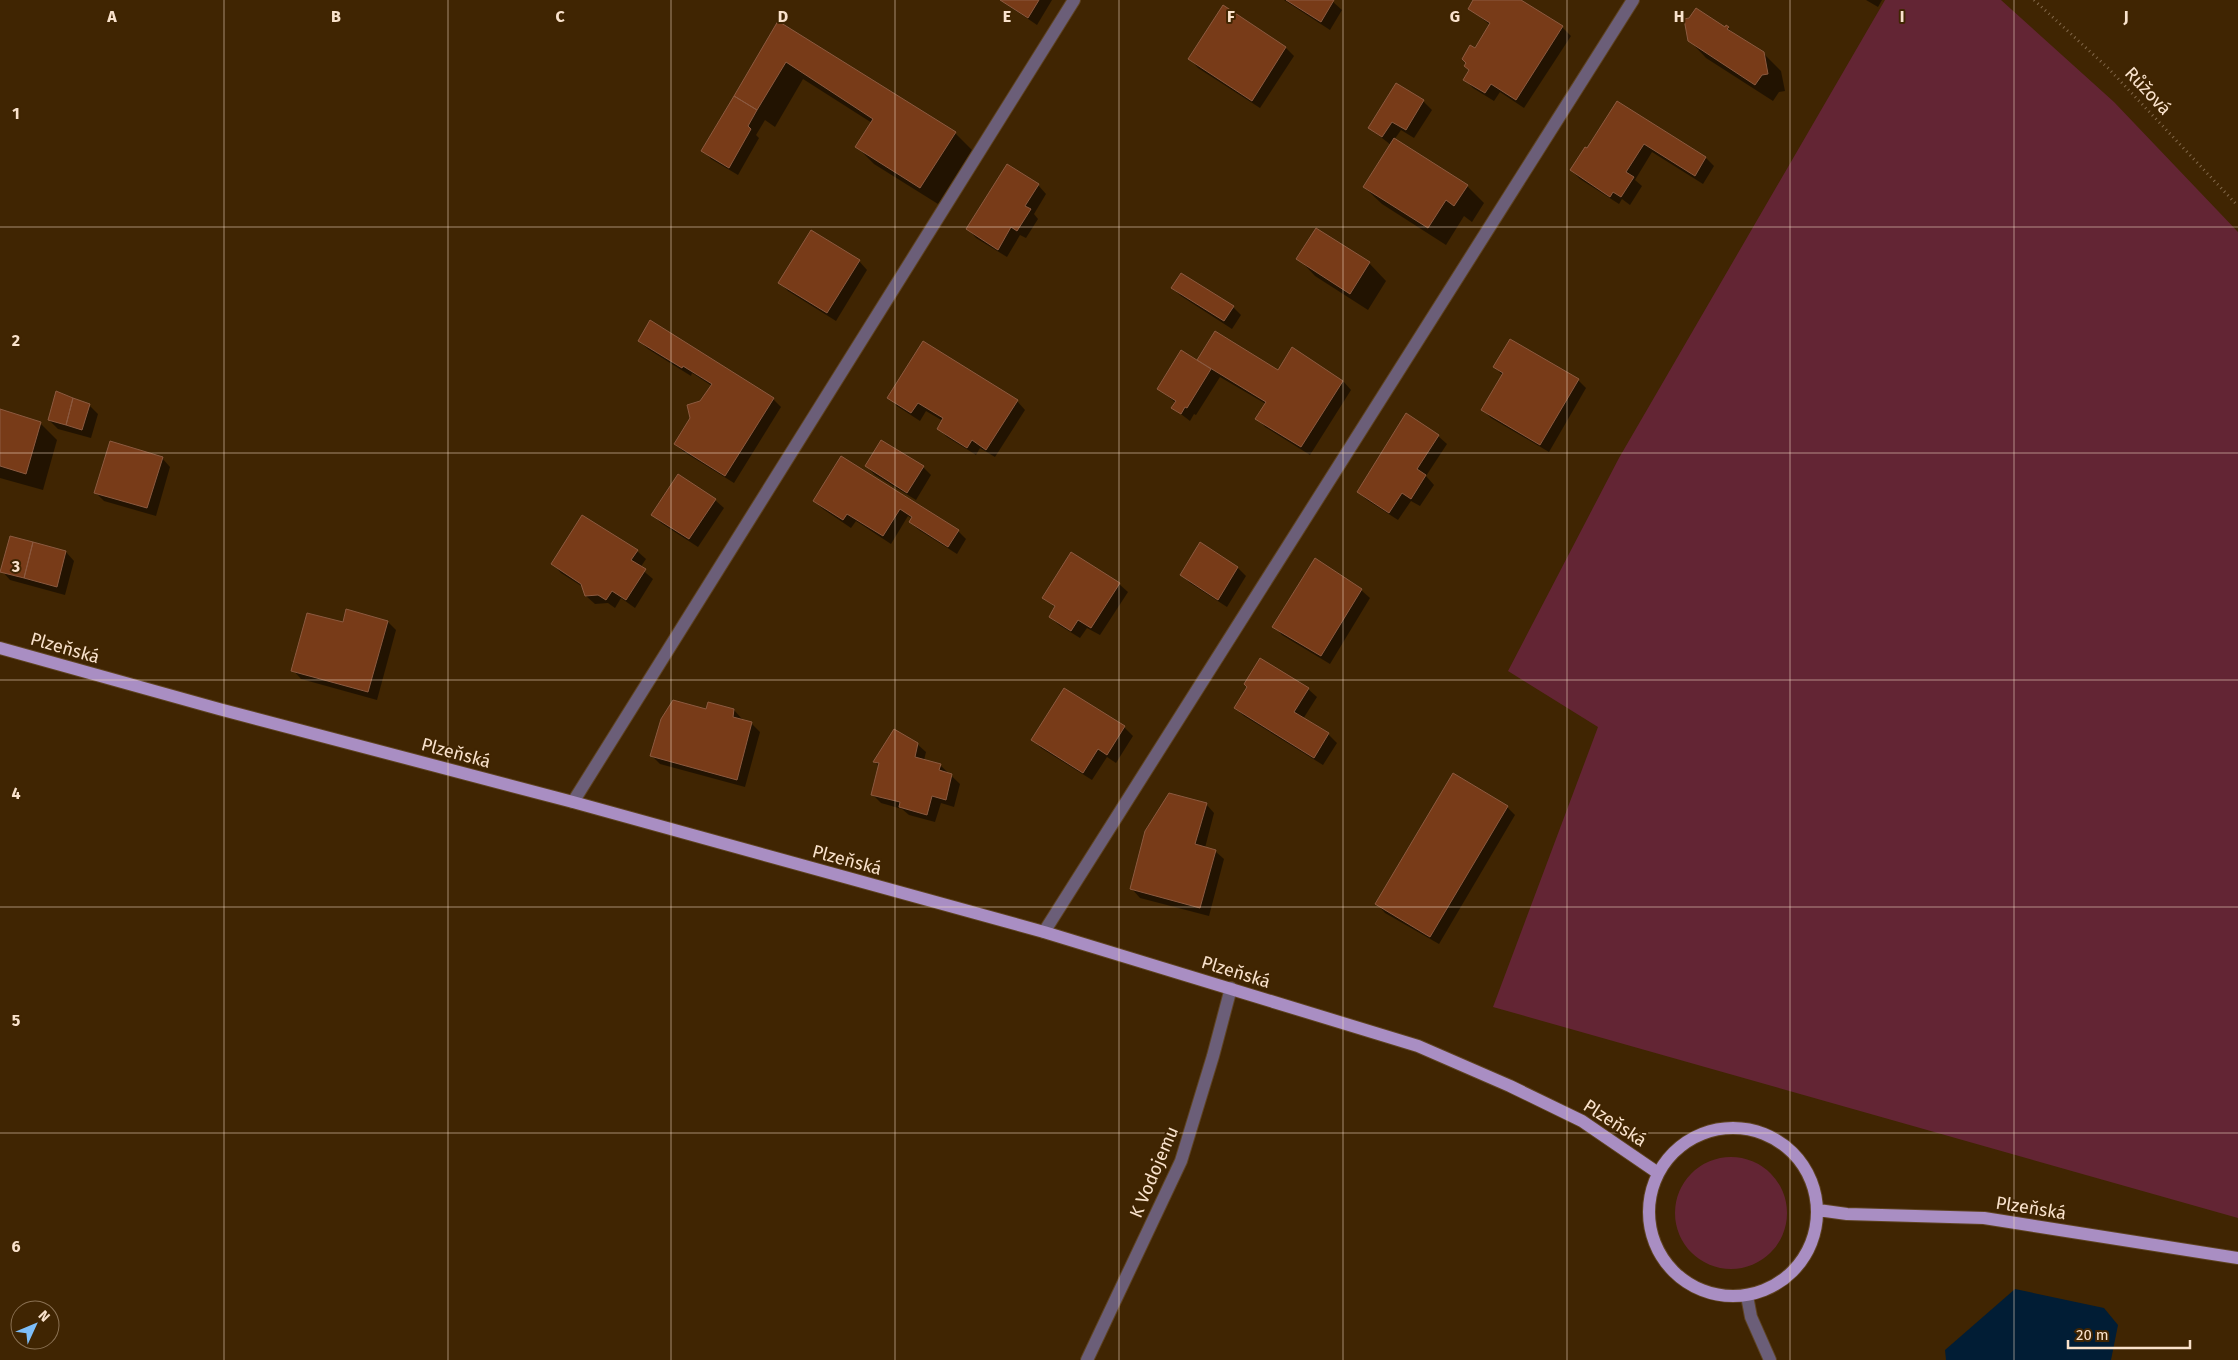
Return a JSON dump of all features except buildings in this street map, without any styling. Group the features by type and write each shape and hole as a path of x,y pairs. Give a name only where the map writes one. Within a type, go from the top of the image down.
{"main road":[{"name":"Plzeňská","path":"0,648 219,709 573,802 1044,932 1418,1046 1510,1086 1582,1121 1658,1172"},
{"path":"1729,1127 1757,1131 1782,1143 1802,1163 1815,1188 1818,1210 1812,1245 1796,1269 1774,1287 1747,1296 1720,1296 1694,1288 1671,1272 1656,1248 1648,1221 1649,1194 1658,1172 1676,1149 1702,1133 1729,1127"},
{"name":"Plzeňská","path":"1818,1210 1847,1214 1984,1218 2238,1258"}],"street":[{"path":"573,802 1074,0"},
{"path":"1044,932 1633,0"},
{"name":"K Vodojemu","path":"1087,1360 1181,1161 1213,1056 1231,988"},
{"path":"1747,1296 1751,1317 1770,1360"}],"path":[{"name":"Růžová","path":"2034,0 2108,68 2238,206"}],"shaded area":[{"path":"1885,0 2001,0 2114,102 2238,232 2238,1218 1493,1007 1598,727 1508,671 1619,458"},
{"path":"1731,1157 1753,1161 1771,1173 1783,1191 1787,1213 1783,1235 1771,1253 1753,1265 1731,1269 1709,1265 1691,1253 1679,1235 1675,1213 1679,1191 1691,1173 1709,1161"}],"water":[{"path":"2015,1289 2104,1308 2118,1325 2111,1360 1946,1360 1945,1350"}]}
